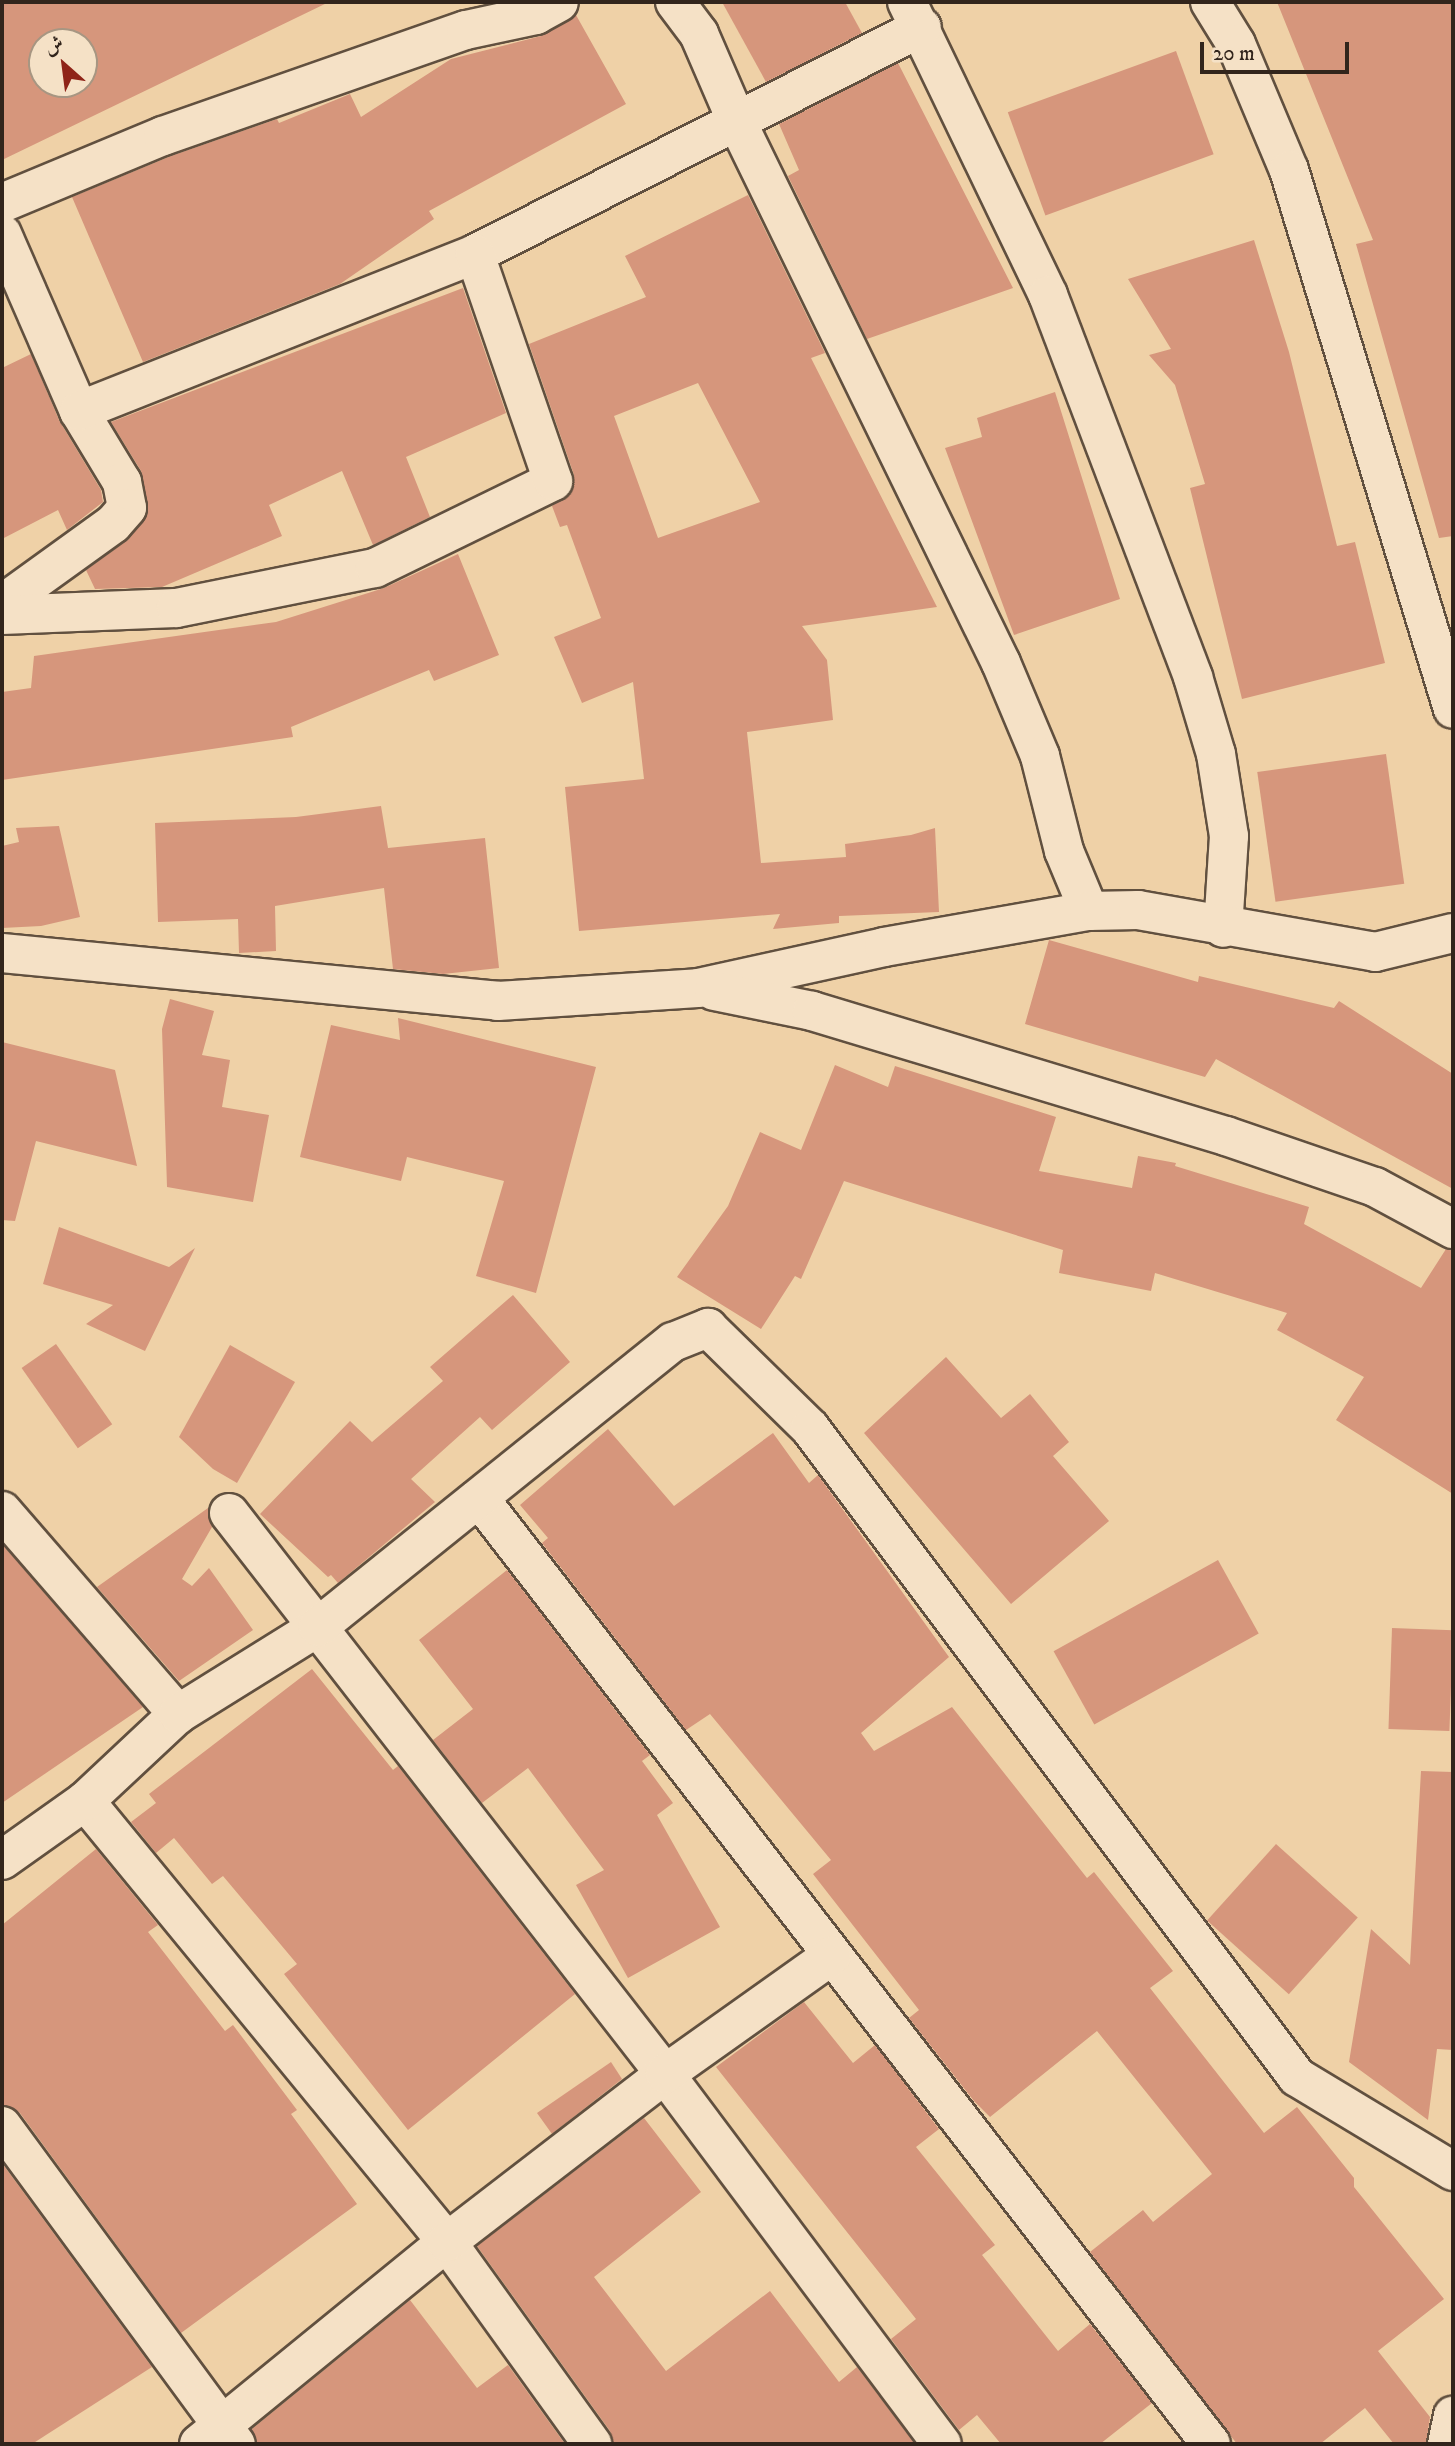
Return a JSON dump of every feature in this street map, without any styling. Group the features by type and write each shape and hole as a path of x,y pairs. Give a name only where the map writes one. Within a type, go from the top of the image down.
{"street":[{"path":"2,203 163,136 466,30 536,15 559,2"},
{"path":"675,2 699,34 737,122 1001,663 1040,756 1064,850 1089,911"},
{"path":"1210,2 1236,44 1289,170 1453,709"},
{"path":"79,411 475,254 737,122 915,15 1048,295 1193,677 1216,754 1229,836 1223,928"},
{"path":"2,234 79,411 122,482 127,508 113,524 2,604"},
{"path":"2,614 176,608 375,568 553,481 475,254"},
{"path":"2,953 498,1001 698,988 884,947 1089,911 1138,910 1223,928 1375,952 1453,933"},
{"path":"698,988 812,1011 1226,1136 1375,1187 1453,1229"},
{"path":"2,1860 85,1801 178,1714 318,1627 673,1342 708,1328 810,1428 1297,2077 1453,2171"},
{"path":"479,1498 1210,2444"},
{"path":"2,1511 178,1714"},
{"path":"229,1513 665,2074 942,2444"},
{"path":"85,1801 447,2242 592,2444"},
{"path":"2,2126 219,2438 447,2242 665,2074 831,1956"},
{"path":"1447,2444 1453,2416"}],"building":[{"path":"2,2 329,2 2,160"},
{"path":"722,2 845,2 862,33 766,82"},
{"path":"1277,2 1453,2 1453,536 1439,538 1356,244 1373,240"},
{"path":"576,15 626,104 429,211 434,219 340,284 143,362 72,197 171,156 277,119 279,123 350,94 361,117 451,59 541,36"},
{"path":"1176,51 1214,154 1045,216 1008,112"},
{"path":"898,63 1013,288 867,339 788,176 799,170 779,124"},
{"path":"748,195 825,353 811,358 937,607 802,626 827,660 833,720 747,732 761,863 846,857 845,844 911,835 935,828 939,912 839,916 839,923 773,929 780,914 579,931 565,787 644,779 633,682 582,703 554,637 601,618 567,525 560,527 552,506 571,493 574,475 529,344 646,297 625,256","holes":["698,383 760,502 658,538 614,416"]},
{"path":"1254,240 1289,352 1337,546 1355,542 1385,663 1242,699 1190,488 1205,484 1175,385 1149,355 1171,349 1128,279"},
{"path":"463,288 506,413 406,457 430,517 373,545 342,471 269,505 282,536 162,587 95,589 86,570 129,539 148,513 141,471 111,422"},
{"path":"31,354 59,420 101,490 103,502 67,530 58,510 2,539 2,368"},
{"path":"1055,392 1120,599 1014,635 945,448 982,437 977,418"},
{"path":"458,554 499,655 434,681 429,670 291,727 293,737 2,780 2,692 31,688 34,656 276,622 384,588"},
{"path":"1386,754 1404,884 1275,902 1257,772"},
{"path":"381,806 388,848 485,838 499,968 443,974 393,969 384,888 275,906 276,951 239,953 238,919 158,922 155,823 296,817"},
{"path":"59,826 80,917 41,926 2,928 2,846 19,842 16,828"},
{"path":"1049,940 1198,982 1199,976 1334,1008 1339,1001 1453,1074 1453,1189 1216,1059 1205,1077 1025,1024"},
{"path":"170,999 214,1011 202,1055 230,1060 222,1107 269,1115 253,1202 167,1187 162,1029"},
{"path":"398,1018 596,1067 536,1293 476,1276 504,1181 407,1157 401,1181 300,1157 331,1025 400,1040"},
{"path":"2,1042 115,1070 137,1166 36,1141 15,1221 2,1220"},
{"path":"835,1065 888,1087 895,1066 1056,1117 1039,1171 1132,1188 1138,1156 1176,1163 1175,1166 1309,1207 1304,1224 1421,1288 1446,1249 1453,1251 1453,1494 1336,1420 1364,1377 1277,1330 1287,1313 1155,1273 1151,1291 1059,1273 1063,1250 844,1181 801,1279 795,1276 761,1329 677,1277 728,1206 760,1132 801,1150"},
{"path":"59,1227 169,1267 195,1248 145,1351 86,1324 113,1305 43,1284"},
{"path":"513,1295 570,1362 492,1430 480,1417 411,1479 435,1502 338,1583 331,1575 328,1577 260,1514 350,1421 372,1442 443,1381 430,1367"},
{"path":"56,1344 112,1424 78,1448 22,1368"},
{"path":"230,1345 295,1382 237,1483 213,1469 179,1437"},
{"path":"946,1357 1001,1418 1030,1394 1069,1442 1053,1456 1109,1521 1011,1604 864,1433"},
{"path":"608,1429 674,1506 773,1433 809,1483 818,1475 949,1657 861,1733 874,1751 952,1707 1087,1878 1094,1872 1173,1971 1150,1988 1264,2133 1297,2107 1354,2178 1354,2187 1444,2299 1378,2351 1430,2417 1426,2444 1394,2444 1365,2408 1320,2444 1237,2444 1090,2252 1143,2210 1153,2222 1212,2174 1097,2031 990,2117 974,2101 909,2018 919,2010 813,1874 831,1860 710,1714 686,1730 542,1543 548,1538 520,1505"},
{"path":"208,1508 212,1527 182,1579 192,1586 209,1568 253,1630 179,1681 97,1587"},
{"path":"2,1544 143,1707 2,1803"},
{"path":"1218,1560 1259,1633 1094,1725 1054,1651"},
{"path":"507,1570 650,1755 642,1761 673,1803 657,1815 720,1927 628,1978 576,1885 604,1870 528,1768 482,1803 433,1740 473,1709 419,1640"},
{"path":"1392,1628 1453,1630 1449,1731 1388,1729"},
{"path":"312,1669 393,1770 398,1766 575,1994 408,2130 284,1974 297,1964 223,1876 212,1884 174,1838 156,1853 131,1822 156,1803 149,1794"},
{"path":"1421,1771 1453,1772 1453,2050 1437,2049 1428,2120 1349,2062 1371,1929 1410,1965"},
{"path":"1276,1844 1358,1918 1289,1994 1207,1921"},
{"path":"96,1849 158,1925 148,1932 225,2031 233,2025 297,2110 291,2114 357,2204 181,2333 20,2113 2,2104 2,1925"},
{"path":"804,2002 853,2063 875,2045 939,2129 916,2147 995,2245 982,2255 1058,2351 1090,2324 1152,2403 1100,2444 1001,2444 977,2415 959,2430 891,2339 916,2319 716,2067"},
{"path":"611,2062 622,2079 552,2134 537,2113"},
{"path":"644,2118 701,2192 594,2277 666,2371 770,2291 839,2382 857,2367 915,2444 613,2444 610,2431 477,2246"},
{"path":"2,2163 152,2367 32,2444 2,2444"},
{"path":"410,2300 477,2388 508,2365 565,2444 257,2444 252,2429"}]}
